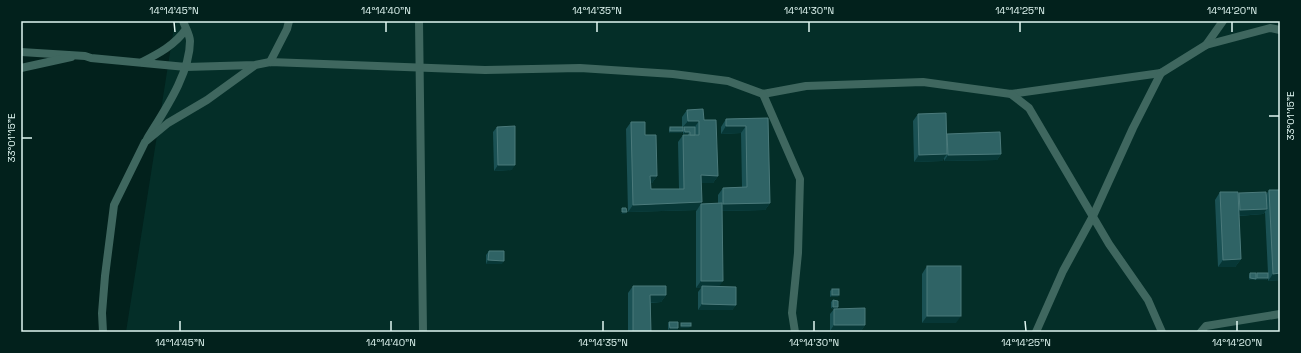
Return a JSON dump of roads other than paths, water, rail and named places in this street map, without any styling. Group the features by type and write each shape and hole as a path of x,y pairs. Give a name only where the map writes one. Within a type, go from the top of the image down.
{"street":[{"path":"103,332 102,313 105,276 114,205 145,142 174,92 186,67 190,40 183,21"},
{"path":"270,62 287,29 289,21"},
{"path":"419,21 423,332"},
{"path":"1206,45 1223,21"},
{"path":"21,52 79,55 186,67 255,65 270,62 485,70 580,68 673,74 728,81 763,94 806,86 923,82 1011,94 1161,73 1206,45 1270,28 1280,30"},
{"path":"141,63 167,48 181,37 186,30"},
{"path":"21,68 79,55"},
{"path":"145,142 158,133 168,123 207,100 255,65"},
{"path":"1036,332 1063,271 1093,216 1133,128 1161,73"},
{"path":"763,94 800,179 798,253 792,313 795,332"},
{"path":"1011,94 1029,108 1109,244 1148,300 1162,332"},
{"path":"1201,332 1206,326 1280,314"}]}
